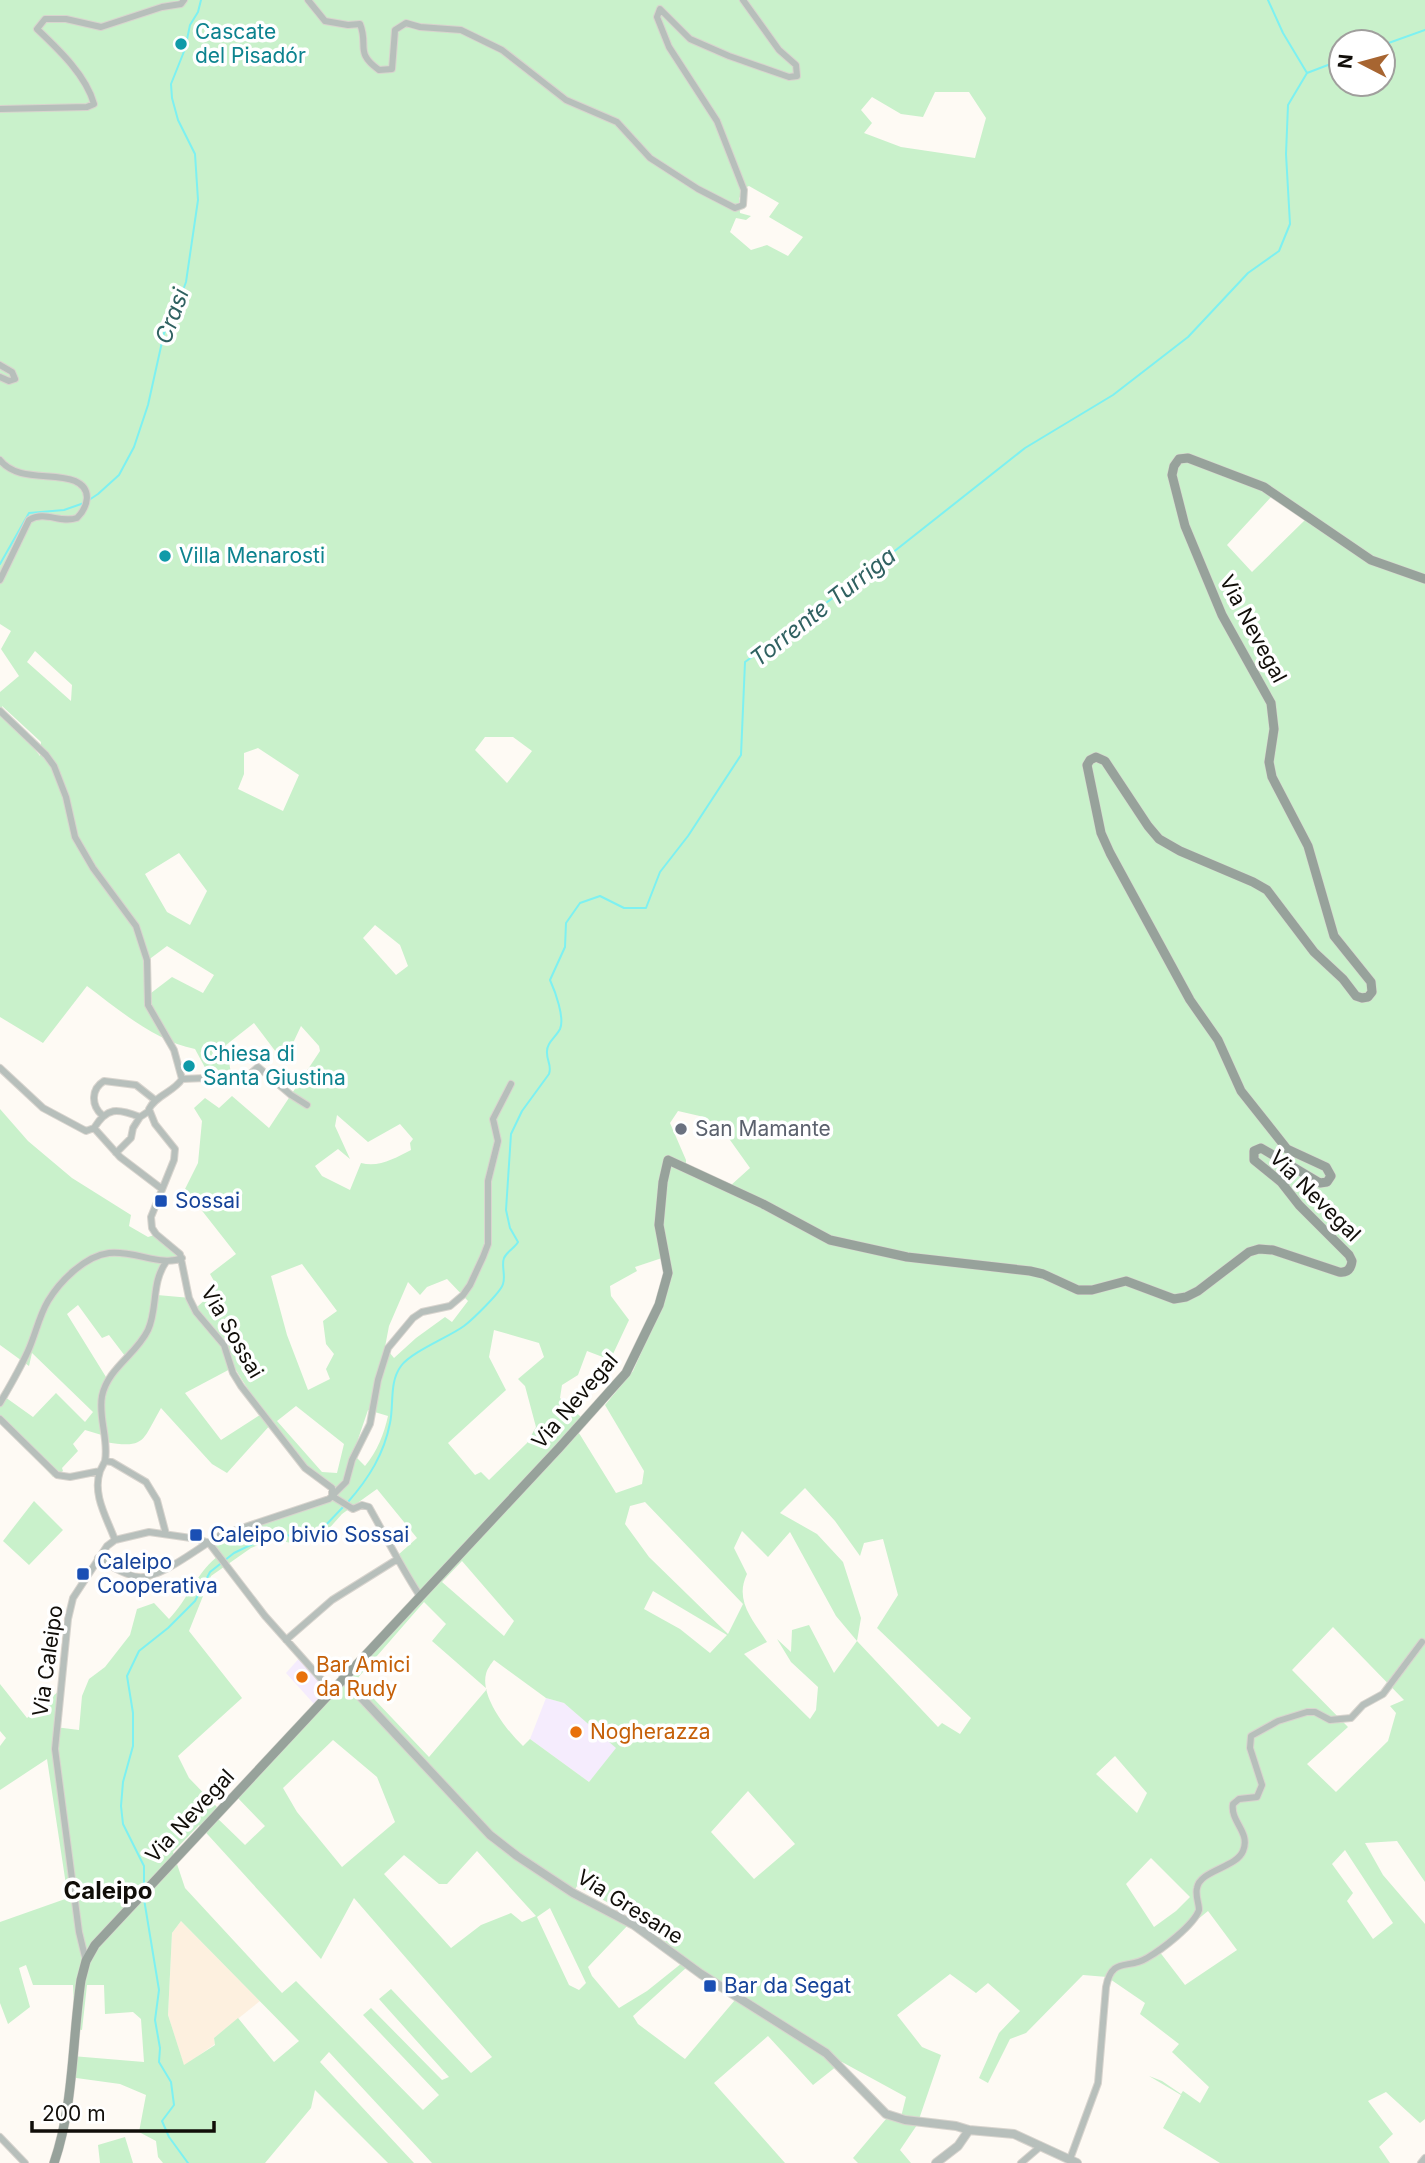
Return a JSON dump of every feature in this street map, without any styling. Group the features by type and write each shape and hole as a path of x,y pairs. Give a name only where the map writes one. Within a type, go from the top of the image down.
{"main road":[{"name":"Via Nevegal","path":"86,1961 99,1940 139,1896 618,1384 654,1317 667,1280 668,1266 659,1225 663,1182 666,1163 669,1160 763,1204 830,1240 907,1257 1030,1271 1078,1290 1092,1290 1126,1281 1168,1297 1180,1298 1209,1284 1248,1252 1259,1249 1273,1250 1339,1272 1350,1268 1352,1261 1349,1255 1299,1205 1281,1182 1254,1160 1254,1151 1261,1148 1320,1183 1325,1183 1330,1178 1328,1168 1287,1149 1241,1091 1218,1040 1190,1000 1110,853 1101,833 1087,765 1096,757 1105,761 1148,826 1164,843 1267,890 1306,943 1343,979 1353,994 1362,999 1368,997 1373,989 1371,982 1334,936 1308,846 1272,777 1269,762 1274,722 1269,697 1248,665 1210,590 1181,513 1173,480 1174,466 1178,459 1188,458 1254,482 1294,505 1371,560 1425,579"},
{"path":"54,2163 66,2118 76,2021 86,1961"}],"street":[{"path":"0,109 87,107 94,104 85,83 58,49 37,29 45,19 66,19 101,27 162,6 181,4 184,0"},
{"path":"307,0 325,21 360,24 364,34 361,49 369,62 379,70 392,69 395,30 406,23 420,27 461,30 502,50 566,100 617,122 650,158 698,189 735,208 744,205 744,190 717,121 669,47 657,17 660,9 690,39 789,77 797,76 796,65 779,50 743,0"},
{"path":"0,365 12,372 15,379 9,381 0,377"},
{"path":"0,460 4,466 37,477 76,482 82,485 87,502 77,518 62,521 47,515 29,520 0,580"},
{"path":"0,711 54,766 63,788 75,836 93,868 136,926 147,960 148,1004 177,1058 182,1079 177,1086 155,1100 149,1111 140,1116 132,1128 131,1138 116,1153"},
{"path":"182,1079 206,1078 234,1083 242,1081 258,1067 290,1096 307,1105"},
{"path":"0,1068 43,1108 86,1130 94,1128 102,1115 117,1111 140,1116"},
{"path":"102,1115 95,1107 94,1097 98,1086 104,1081 136,1085 155,1100"},
{"path":"98,1558 140,1577 181,1560 221,1535 335,1498 346,1482 352,1460 370,1424 388,1348 413,1318 422,1312 450,1306 463,1295 483,1257 488,1244 488,1181 498,1142 493,1119 511,1084"},
{"path":"149,1111 155,1124 175,1149 174,1160 151,1217 152,1228 182,1258"},
{"path":"94,1128 116,1153 162,1189"},
{"path":"0,1403 28,1353 48,1302 79,1266 99,1255 117,1252 143,1255 166,1262 182,1258"},
{"name":"Via Sossai","path":"182,1258 189,1298 196,1311 224,1345 235,1377 305,1468 331,1486 335,1498"},
{"path":"166,1262 157,1278 148,1328 107,1381 101,1409 106,1453 97,1485 98,1495 115,1540 149,1532 206,1542 286,1640 331,1690"},
{"path":"0,1419 57,1475 70,1477 100,1472"},
{"path":"104,1461 112,1462 146,1482 157,1500 166,1534"},
{"path":"335,1498 350,1508 362,1505 369,1507 396,1560 420,1596"},
{"name":"Via Caleipo","path":"86,1961 79,1932 55,1749 68,1619 73,1598 98,1558 115,1540"},
{"path":"286,1640 332,1600 396,1560"},
{"path":"1074,2161 1098,2083 1105,1997 1110,1974 1120,1965 1147,1959 1192,1923 1199,1910 1198,1884 1205,1877 1239,1858 1243,1852 1245,1835 1233,1814 1233,1804 1239,1799 1257,1797 1262,1785 1250,1748 1251,1736 1278,1721 1307,1712 1315,1712 1330,1720 1350,1718 1363,1705 1383,1694 1422,1642"},
{"name":"Via Gresane","path":"343,1678 482,1827 517,1856 573,1893 634,1925 701,1974 826,2053 886,2114 905,2120 969,2130 1005,2132 1074,2161"},
{"path":"936,2163 958,2146 969,2130"},
{"path":"0,2137 25,2163"},
{"path":"1021,2163 1041,2146"},
{"path":"1421,2163 1425,2158"}],"shaded area":[{"path":"302,1655 331,1686 314,1704 286,1673"},
{"path":"546,1698 564,1703 617,1748 589,1782 530,1739"},
{"path":"181,1921 260,2001 214,2038 215,2044 184,2066 168,2015 172,1933"}],"green space":[{"path":"0,0 1425,0 1425,1882 1397,1841 1365,1843 1383,1875 1425,1924 1425,2119 1420,2123 1386,2092 1368,2101 1393,2134 1379,2147 1390,2163 1220,2163 1163,2128 1181,2095 1149,2076 1181,2094 1183,2091 1200,2103 1209,2087 1172,2052 1179,2044 1140,2014 1145,2003 1107,1977 1083,1975 1026,2033 1010,2039 988,2083 979,2078 999,2033 1020,2011 988,1983 976,1993 950,1974 897,2015 922,2047 941,2055 917,2125 900,2150 911,2163 858,2163 853,2158 886,2119 900,2121 906,2097 842,2062 813,2085 768,2036 714,2083 785,2163 432,2163 329,2052 320,2062 414,2163 388,2163 315,2090 311,2108 265,2163 163,2163 158,2157 156,2141 139,2132 146,2095 120,2084 69,2077 72,2056 144,2062 141,2019 133,2012 105,2014 104,1985 87,1985 82,2030 75,2029 73,1985 33,1985 26,1965 19,1968 30,2007 8,2024 0,2003 0,1922 68,1898 47,1759 0,1790 0,1746 6,1738 0,1731 0,1684 27,1718 59,1691 55,1727 79,1730 82,1696 89,1679 105,1667 130,1635 137,1609 154,1603 169,1619 205,1568 220,1555 210,1542 303,1508 331,1495 333,1486 308,1468 272,1423 227,1473 212,1464 161,1408 146,1435 136,1443 105,1442 105,1436 85,1430 73,1444 78,1451 62,1468 63,1471 53,1477 0,1419 0,1401 5,1397 33,1417 56,1393 85,1422 93,1412 32,1353 29,1366 0,1345 0,1109 28,1141 72,1178 131,1215 129,1226 148,1237 154,1235 173,1250 181,1260 168,1260 157,1295 191,1298 197,1307 218,1288 210,1274 236,1254 185,1189 198,1163 202,1121 194,1108 205,1098 219,1108 232,1096 269,1128 320,1051 319,1046 301,1026 293,1043 276,1052 254,1023 226,1045 232,1079 209,1075 195,1049 152,1032 87,986 43,1043 0,1017 0,692 19,676 1,649 11,631 0,624","holes":["935,92 969,92 986,118 975,158 901,147 864,133 872,123 861,110 872,97 901,114 923,117","749,186 779,203 769,217 803,237 788,256 767,245 751,250 730,232 736,218 746,220 751,216 740,213 739,198 742,195 740,190","1272,496 1305,520 1252,572 1227,545","35,651 72,685 71,701 27,662","2,706 41,742 40,756","485,737 513,737 532,751 507,783 475,750","258,748 299,775 283,811 238,789 244,774 244,753","179,853 207,891 190,925 167,912 145,874","375,925 400,945 408,966 396,975 363,938","167,946 214,975 203,993 172,977 151,993 147,961","678,1111 704,1117 714,1136 725,1133 750,1168 730,1186 686,1166 670,1123","337,1115 368,1142 400,1124 413,1139 410,1143 411,1150 393,1159 374,1164 361,1163 350,1190 322,1176 315,1166 338,1149 350,1159 335,1126","662,1258 667,1285 655,1321 633,1371 605,1405 644,1471 642,1484 616,1493 574,1425 581,1417 560,1398 562,1385 578,1375 587,1351 621,1364 613,1354 629,1320 611,1296 610,1286 637,1271 635,1267","302,1264 337,1311 323,1321 326,1344 334,1354 326,1369 330,1379 308,1390 287,1335 271,1276","447,1279 468,1301 452,1322 445,1317 394,1358 385,1347 389,1326 408,1282 420,1295 427,1287","78,1305 102,1338 109,1335 125,1356 106,1377 67,1314","494,1330 539,1343 544,1357 518,1379 525,1386 536,1427 527,1443 489,1480 481,1472 475,1475 448,1443 506,1390 489,1357","234,1367 263,1413 221,1440 185,1393","296,1406 344,1444 337,1473 322,1472 277,1421","368,1410 388,1416 382,1436 365,1466 353,1454","805,1488 835,1521 860,1556 864,1543 883,1539 898,1595 877,1628 971,1718 960,1734 942,1723 938,1727 857,1641 861,1618 843,1562 817,1534 780,1513","377,1489 417,1538 398,1555 420,1590 232,1792 265,1826 245,1845 212,1813 217,1807 189,1778 178,1756 242,1698 189,1631 211,1576 251,1548 274,1539 295,1544 326,1532 342,1514","645,1502 743,1604 728,1634 649,1557 625,1524 630,1506","742,1531 768,1557 790,1532 836,1616 857,1641 834,1673 809,1625 792,1630 791,1652 777,1639 791,1662 818,1687 816,1710 810,1719 744,1654 767,1642 744,1602 747,1574 734,1548","462,1561 514,1621 504,1636 442,1582","653,1591 727,1635 710,1653 680,1629 644,1609","424,1602 446,1624 432,1641 486,1688 487,1672 494,1660 546,1698 564,1703 616,1748 589,1782 530,1739 523,1746 503,1723 486,1690 429,1757 356,1680","1333,1627 1404,1700 1390,1706 1396,1713 1388,1741 1336,1792 1307,1764 1348,1727 1292,1670","333,1740 377,1777 395,1822 342,1867 297,1812 283,1788","1115,1756 1147,1793 1137,1813 1096,1774","748,1791 795,1844 754,1879 711,1832","199,1825 321,1959 354,1898 492,2057 471,2073 391,1989 379,1999 449,2077 442,2080 371,2008 363,2015 439,2095 423,2110 296,1981 282,1993 185,1888 173,1852","1345,1850 1393,1923 1373,1939 1347,1901 1353,1893 1332,1864","477,1851 536,1916 522,1922 511,1913 481,1925 451,1948 384,1874 404,1855 439,1884 447,1884","1151,1858 1190,1897 1154,1927 1126,1884","577,1886 634,1917 630,1922 573,1893","550,1908 586,1983 579,1990 569,1985 537,1917","1208,1911 1237,1950 1185,1985 1159,1951","181,1921 299,2041 274,2062 238,2018 214,2038 215,2045 184,2065 168,2015 172,1933","630,1923 682,1963 647,1991 619,2008 592,1976 588,1967","687,1967 735,2000 685,2059 638,2024 633,2016"]},
{"path":"34,1501 63,1530 29,1565 3,1541"},
{"path":"125,2137 133,2163 100,2163 98,2145"}],"waterway":[{"name":"Crasi","path":"89,500 119,475 134,447 148,405 164,333 186,282 198,200 195,154 178,120 171,84 201,0"},
{"path":"1268,0 1283,33 1307,73"},
{"name":"Torrente Turriga","path":"1397,40 1425,30"},
{"name":"Torrente Turriga","path":"348,1502 369,1475 384,1445 390,1423 393,1386 401,1366 413,1355 464,1326 492,1299 503,1284 504,1258 518,1242 510,1228 506,1210 511,1134 522,1111 549,1074 547,1049 561,1024 559,1004 550,980 565,947 566,923 580,903 600,896 624,908 646,908 660,872 688,836 741,755 745,662 863,576 1025,448 1113,395 1188,337 1248,273 1279,251 1290,224 1286,154 1288,105 1307,73 1327,65"},
{"name":"Crasi","path":"0,564 29,513 64,510 84,503"},
{"name":"Torrente Turriga","path":"144,1887 144,1866 123,1824 121,1806 123,1782 133,1746 133,1713 127,1676 139,1651 168,1628 195,1601 210,1572 234,1553 273,1534 294,1536 324,1527 344,1506"},
{"name":"Torrente Turriga","path":"144,1899 159,1990 155,2020 160,2048 159,2062 171,2082 174,2105 162,2121 169,2137 188,2163"}],"place":[{"name":"Cascate del Pisadór","path":"181,44"},
{"name":"Villa Menarosti","path":"165,556"},
{"name":"Chiesa di Santa Giustina","path":"189,1066"},
{"name":"San Mamante","path":"681,1129"},
{"name":"Sossai","path":"161,1201"},
{"name":"Caleipo bivio Sossai","path":"196,1535"},
{"name":"Caleipo Cooperativa","path":"83,1574"},
{"name":"Bar Amici da Rudy","path":"302,1677"},
{"name":"Nogherazza","path":"576,1732"},
{"name":"Bar da Segat","path":"710,1986"}],"district":[{"name":"Caleipo","path":"108,1891"}]}
